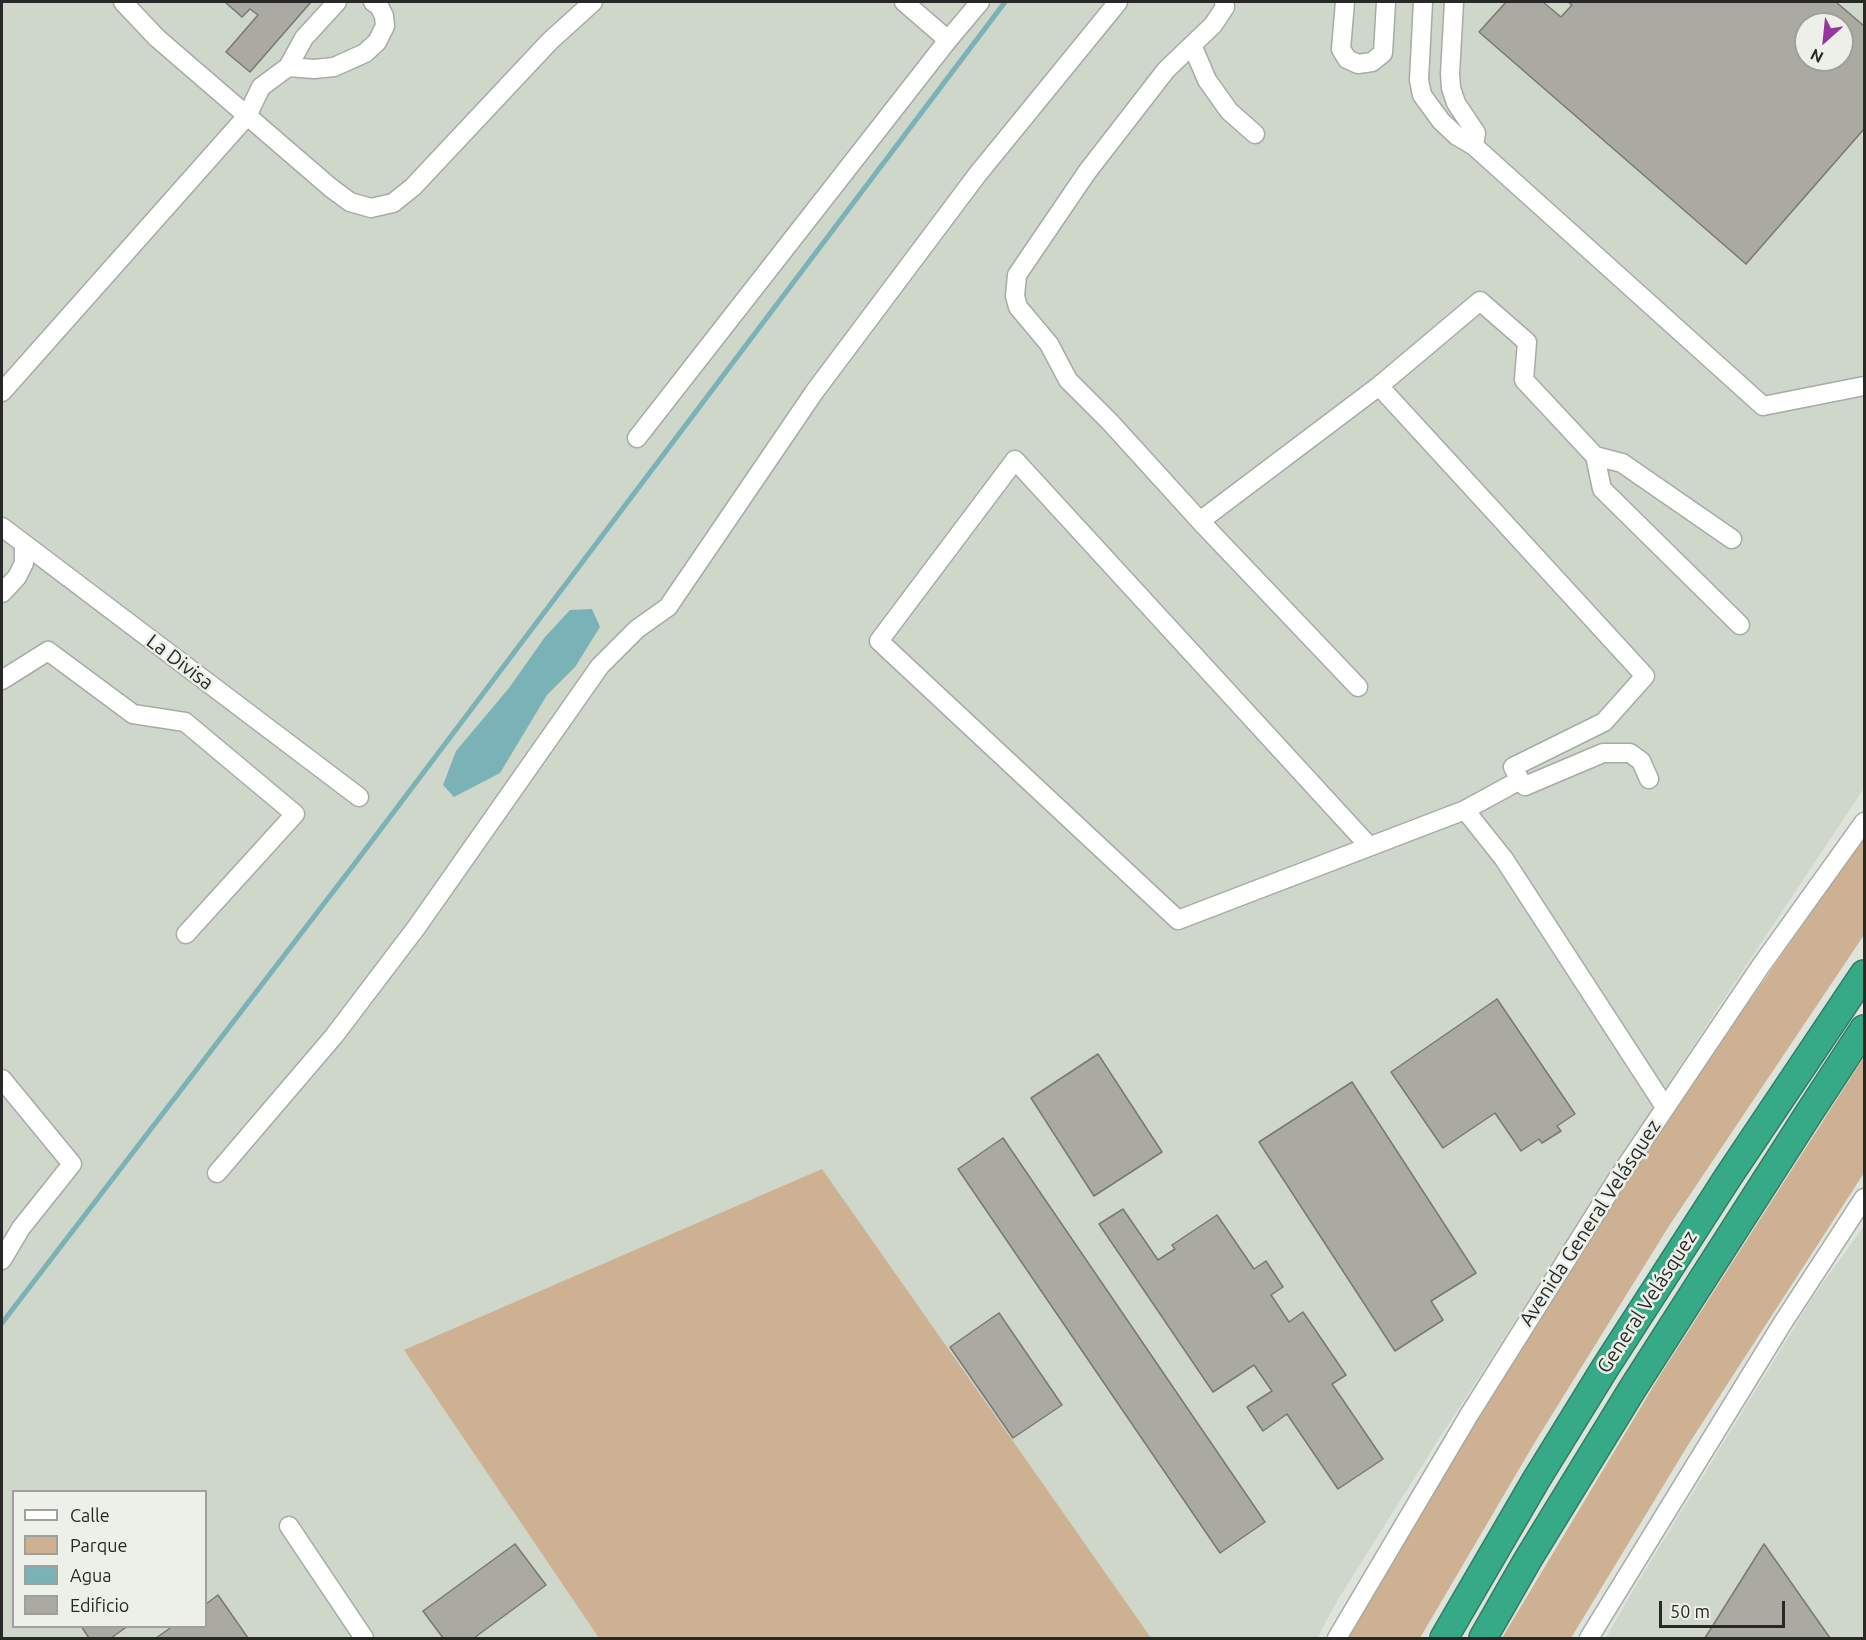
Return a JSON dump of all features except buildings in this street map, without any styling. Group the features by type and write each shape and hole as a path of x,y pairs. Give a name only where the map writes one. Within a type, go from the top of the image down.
{"highway":[{"name":"General Velásquez","path":"1444,1638 1536,1480 1618,1348 1734,1167 1864,974"},
{"name":"General Velásquez","path":"1483,1638 1527,1561 1639,1379 1802,1122 1864,1029"}],"street":[{"path":"123,2 157,38 331,188 350,202 371,208 393,203 413,187 550,40 592,2"},
{"path":"2,392 247,116 261,87 288,67 304,38 337,2"},
{"path":"288,67 334,68 365,53 377,42 385,26 384,16 379,6 373,2"},
{"path":"904,2 948,40"},
{"path":"636,438 980,2"},
{"path":"217,1173 334,1036 410,937 600,666 637,629 668,607 815,391 977,174 1119,2"},
{"path":"1224,2 1225,7 1213,25 1166,70 1087,172 1017,275 1015,296 1018,307 1049,344 1068,380 1358,687"},
{"path":"1345,2 1341,49 1347,59 1358,64 1372,62 1383,52 1386,2"},
{"path":"1423,2 1419,80 1422,95 1441,121 1457,136 1474,146 1763,406 1864,386"},
{"path":"1454,2 1451,87 1456,103 1476,133 1474,146"},
{"path":"1192,45 1207,80 1229,111 1255,134"},
{"path":"1200,521 1379,386 1480,301 1527,342 1524,380 1595,456 1602,489 1740,625"},
{"path":"1379,386 1645,676 1604,722 1513,767 1520,780 1525,786 1603,753 1630,753 1641,761 1649,779"},
{"path":"1595,456 1623,462 1732,539"},
{"path":"1369,846 1015,460 879,640 1178,920 1465,810 1520,780"},
{"name":"La Divisa","path":"2,528 359,797"},
{"path":"2,593 17,577 24,563 24,546"},
{"path":"2,680 48,651 133,714 185,722 295,814 186,934"},
{"path":"1465,810 1504,859 1665,1107"},
{"name":"Avenida General Velásquez","path":"1337,1638 1481,1395 1548,1288 1665,1107 1760,967 1864,822"},
{"path":"2,1079 72,1164 21,1228 2,1260"},
{"path":"1589,1638 1782,1324 1864,1198"},
{"path":"289,1526 364,1638"}],"shaded area":[{"path":"2,2 1864,2 1864,788 1724,999 1433,1448 1339,1598 1317,1638 2,1638"},
{"path":"1864,1226 1864,1638 1606,1638 1813,1297"}],"green space":[{"path":"1864,837 1864,935 1669,1226 1535,1442 1420,1638 1348,1638 1489,1398 1590,1238 1707,1062"},
{"path":"1864,1057 1864,1173 1688,1445 1571,1638 1502,1638 1659,1377"},
{"path":"822,1169 1151,1638 599,1638 404,1350"}],"water":[{"path":"592,609 600,627 575,667 547,695 500,773 454,797 443,785 456,751 509,688 545,637 570,610"}],"waterway":[{"path":"2,1323 359,858 1005,2"}]}
